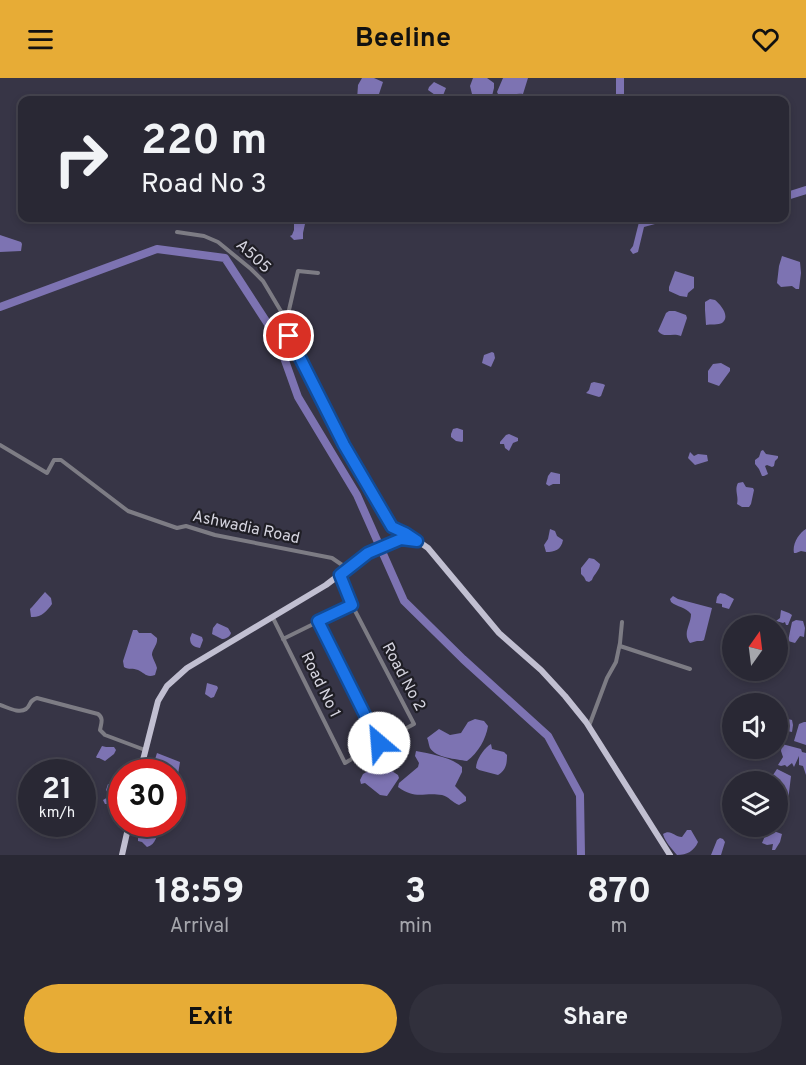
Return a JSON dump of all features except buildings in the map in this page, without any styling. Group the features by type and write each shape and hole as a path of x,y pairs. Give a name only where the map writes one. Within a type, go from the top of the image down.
{"main road":[{"path":"144,759 158,701 167,686 187,668 326,585 368,553 401,539 417,541 428,548 499,633 549,678 565,696 589,726 670,855"},
{"path":"122,855 126,837"}],"street":[{"name":"A505","path":"177,232 204,236 218,242 263,281 285,318 289,336 344,445 392,527 417,541"},
{"path":"286,323 298,271 318,273"},
{"name":"Ashwadia Road","path":"0,445 47,474 54,460 61,460 128,511 177,528 186,526 215,536 332,558 348,569"},
{"path":"283,639 352,605 340,575"},
{"name":"Road No 2","path":"352,605 414,724 379,743"},
{"name":"Road No 1","path":"272,617 345,763 379,743"},
{"path":"318,621 379,743"},
{"path":"589,726 607,678 616,662 622,622"},
{"path":"620,646 690,669"},
{"path":"0,705 22,711 37,698 98,714 102,719 100,730 105,735 146,750"}],"shaded area":[{"path":"362,78 374,78 383,82 378,96 357,96 358,85"},
{"path":"473,78 487,78 494,83 492,96 472,94 470,86"},
{"path":"503,78 528,78 523,94 498,94"},
{"path":"434,82 446,88 443,96 437,96 428,90"},
{"path":"296,222 305,224 303,239 294,240 290,236"},
{"path":"639,222 655,222 655,224 644,227 638,252 633,254 630,250"},
{"path":"0,235 21,242 21,251 0,252"},
{"path":"782,256 800,262 799,289 792,286 781,287 777,283"},
{"path":"675,271 694,277 694,288 687,297 669,291"},
{"path":"710,299 715,300 724,310 725,317 722,323 706,325 705,302"},
{"path":"669,311 686,315 681,336 663,335 658,331"},
{"path":"492,352 495,358 491,367 482,363 484,355"},
{"path":"721,363 730,368 730,371 719,386 708,382 708,371 713,364"},
{"path":"591,383 605,385 599,397 586,393"},
{"path":"453,429 463,430 462,442 451,437"},
{"path":"509,434 518,438 518,441 513,443 509,451 500,442"},
{"path":"763,450 766,454 778,456 778,458 774,466 765,466 768,474 762,476 755,460"},
{"path":"690,452 694,456 707,455 708,461 695,465 688,458"},
{"path":"551,472 560,474 560,484 549,486 546,484"},
{"path":"743,482 746,487 754,490 749,507 737,504 737,486 738,483"},
{"path":"550,529 563,540 557,550 546,552 544,545"},
{"path":"806,529 806,552 794,553 797,539"},
{"path":"589,558 600,564 589,582 581,574 581,568"},
{"path":"45,592 51,598 52,604 41,615 31,617 30,609"},
{"path":"720,593 734,599 729,609 716,603"},
{"path":"673,596 712,608 704,640 690,643 687,632 691,614 671,602 670,599"},
{"path":"781,610 792,615 788,625 788,615 780,615"},
{"path":"803,621 805,628 804,637 800,636 795,643 788,641 792,622"},
{"path":"217,623 228,628 231,633 229,637 222,639 212,634"},
{"path":"133,630 139,633 151,633 157,638 152,655 157,668 155,675 148,676 138,670 124,667 123,661"},
{"path":"192,633 202,637 200,648 191,642"},
{"path":"207,683 218,688 214,697 211,698 205,694"},
{"path":"475,719 484,721 488,726 481,745 467,761 441,756 430,748 427,738 439,729 450,735 461,733 468,722"},
{"path":"788,719 792,720 792,732 788,731"},
{"path":"806,722 806,745 794,741 799,724"},
{"path":"491,744 492,749 507,755 506,766 498,775 476,768 481,754"},
{"path":"102,746 114,747 116,750 105,761 96,757"},
{"path":"788,746 806,753 806,775 803,766 799,765 799,756 794,767 792,763 787,767 778,765 782,759 788,759"},
{"path":"416,751 447,758 462,767 455,786 466,797 466,801 459,805 444,796 415,794 398,787 399,783 418,767"},
{"path":"157,753 172,759 155,759"},
{"path":"381,764 399,778 387,796 380,795 365,783 361,784 360,780 363,774"},
{"path":"788,774 791,776 788,801"},
{"path":"108,797 108,804 105,804 103,800"},
{"path":"687,830 691,830 698,842 690,852 677,855 663,834 668,832 682,837"},
{"path":"138,837 157,837 153,844 147,847 138,841"},
{"path":"765,837 781,837 775,850 772,850 773,844 762,843"},
{"path":"720,838 725,842 721,855 711,855 717,840"}],"waterway":[{"path":"620,78 620,96"},
{"path":"789,195 806,190"},
{"path":"0,307 157,249 225,258 277,338 298,397 357,495 404,601 463,659 548,736 580,795 581,855"}],"route":[{"path":"289,336 344,445 392,527 417,541 401,539 368,553 340,575 352,605 318,621 379,743"}]}
